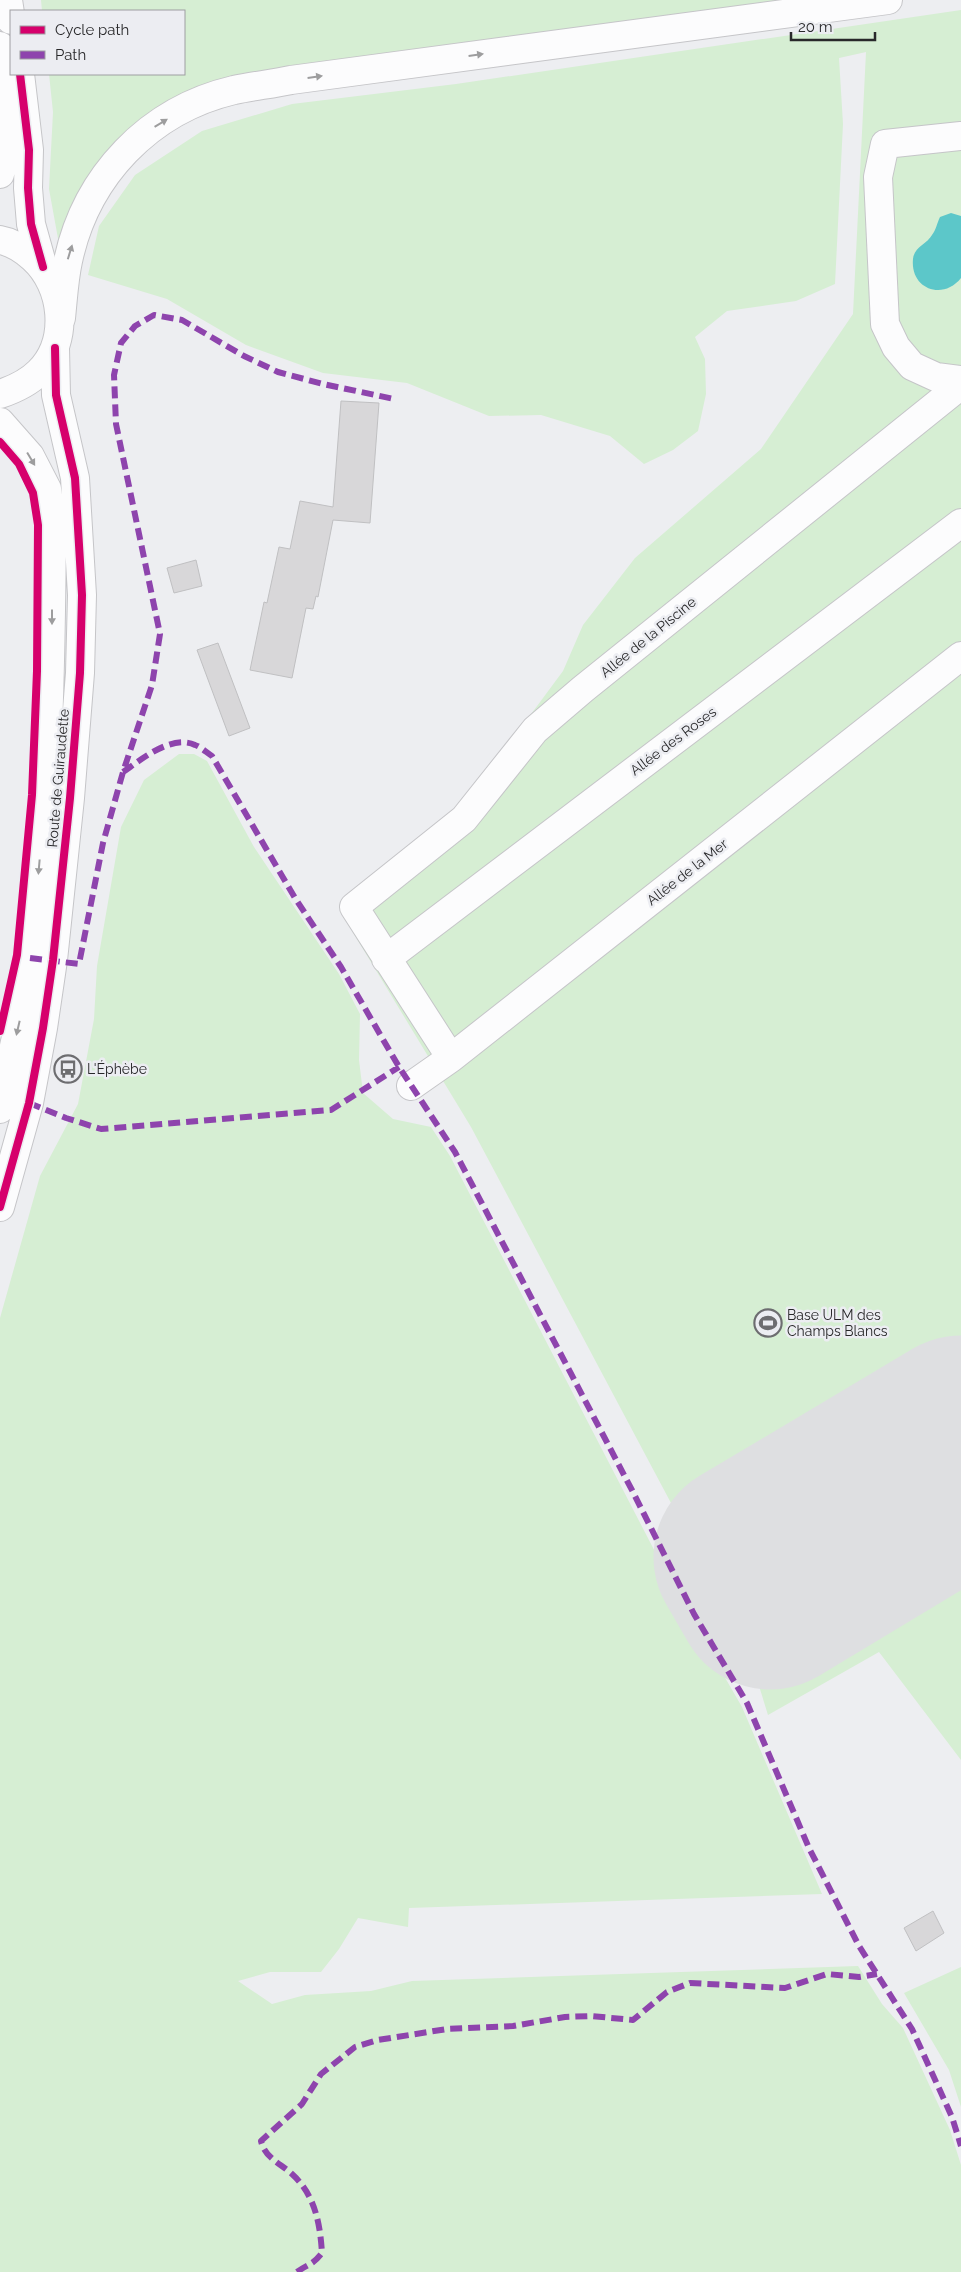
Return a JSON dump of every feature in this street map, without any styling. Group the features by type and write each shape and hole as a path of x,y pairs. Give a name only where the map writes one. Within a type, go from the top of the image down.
{"main road":[{"path":"8,0 10,13"},
{"path":"0,394 19,388 40,371 55,348 61,318 68,261 80,220 97,186 119,156 153,127 187,107 233,90 291,80 888,0"},
{"path":"0,46 9,115 5,158 0,174"},
{"path":"20,75 29,150 28,188 32,224 43,267 56,291 61,318"},
{"path":"961,136 885,144 878,177 885,324 896,348 912,366 936,377 961,380"},
{"path":"0,240 26,252 43,267"},
{"name":"Route de Guiraudette","path":"0,1207 30,1103 43,1028 53,960 66,836 80,673 82,595 75,478 56,394 55,348"},
{"name":"Allée de la Piscine","path":"386,958 354,907 464,819 535,730 583,689 961,385"},
{"name":"Route de Guiraudette","path":"0,422 30,456 47,489 52,523 50,734 38,883 30,958 22,1007 0,1108"},
{"name":"Allée des Roses","path":"386,958 961,523"},
{"name":"Allée de la Mer","path":"411,1086 451,1058 961,656"},
{"path":"386,958 451,1058"},
{"path":"0,1123 7,1132 0,1161"}],"green space":[{"path":"41,0 815,0 193,96 59,244 49,189 53,112 49,75 185,75 185,10 42,10"},
{"path":"961,10 961,1760 879,1652 768,1715 746,1644 471,1127 340,911 451,822 563,671 583,625 635,558 761,449 853,314 866,52 839,58 843,124 835,284 796,301 727,311 695,337 705,359 706,394 698,431 673,450 644,464 610,436 541,415 489,416 407,383 323,373 246,345 167,299 88,275 99,226 135,175 202,131 292,104 456,84"},
{"path":"179,754 194,754 207,761 254,847 339,974 360,1014 359,1060 363,1093 393,1119 431,1127 450,1156 679,1598 742,1707 822,1894 409,1908 408,1927 358,1918 339,1949 321,1972 270,1972 238,1981 272,2004 305,1995 371,1991 412,1981 858,1966 882,2004 903,2028 950,2130 961,2165 961,2272 0,2272 0,1318 40,1176 78,1104 94,1019 97,966 121,827 144,780"},
{"path":"961,1967 961,2107 949,2070 904,1993"}],"water":[{"path":"951,213 961,216 961,278 954,285 937,290 922,284 917,278 913,269 913,259 916,251 930,238 940,217"}],"building":[{"path":"341,401 379,403 370,523 333,520 318,597 316,596 313,609 306,608 292,678 250,670 264,602 267,603 279,547 290,549 300,501 333,507"},
{"path":"196,560 202,586 174,593 167,568"},
{"path":"218,643 250,728 229,736 197,650"},
{"path":"933,1911 944,1933 916,1951 904,1928"}],"runway":[{"path":"961,1430 748,1557 770,1595 961,1480"}],"marked path":[{"path":"30,958 79,964 103,843 123,772 152,685 160,634 116,424 114,375 121,343 135,326 154,315 182,320 244,356 278,372 394,399"},
{"path":"123,772 157,750 177,743 186,742 195,745 212,756 295,898 341,967 399,1067 455,1152 634,1494 694,1614 747,1703 809,1848 859,1946 912,2029 952,2117 961,2146"},
{"path":"29,1103 66,1118 101,1129 331,1110 399,1067"},
{"path":"297,2272 313,2262 322,2253 318,2220 311,2200 300,2182 269,2156 261,2141 302,2104 321,2074 355,2047 378,2040 447,2029 513,2026 565,2017 591,2016 633,2020 667,1992 690,1983 785,1988 827,1974 859,1977 877,1974"}],"cycle path":[{"path":"20,75 29,150 28,188 31,224 43,267"},
{"path":"0,1207 29,1103 43,1028 53,960 70,798 80,673 82,595 75,478 56,395 55,348"},
{"path":"0,442 19,464 33,493 38,525 37,671 32,795 17,955 0,1031"}],"place":[{"name":"L'Éphèbe","path":"68,1069"},
{"name":"Base ULM des Champs Blancs","path":"768,1323"}]}
